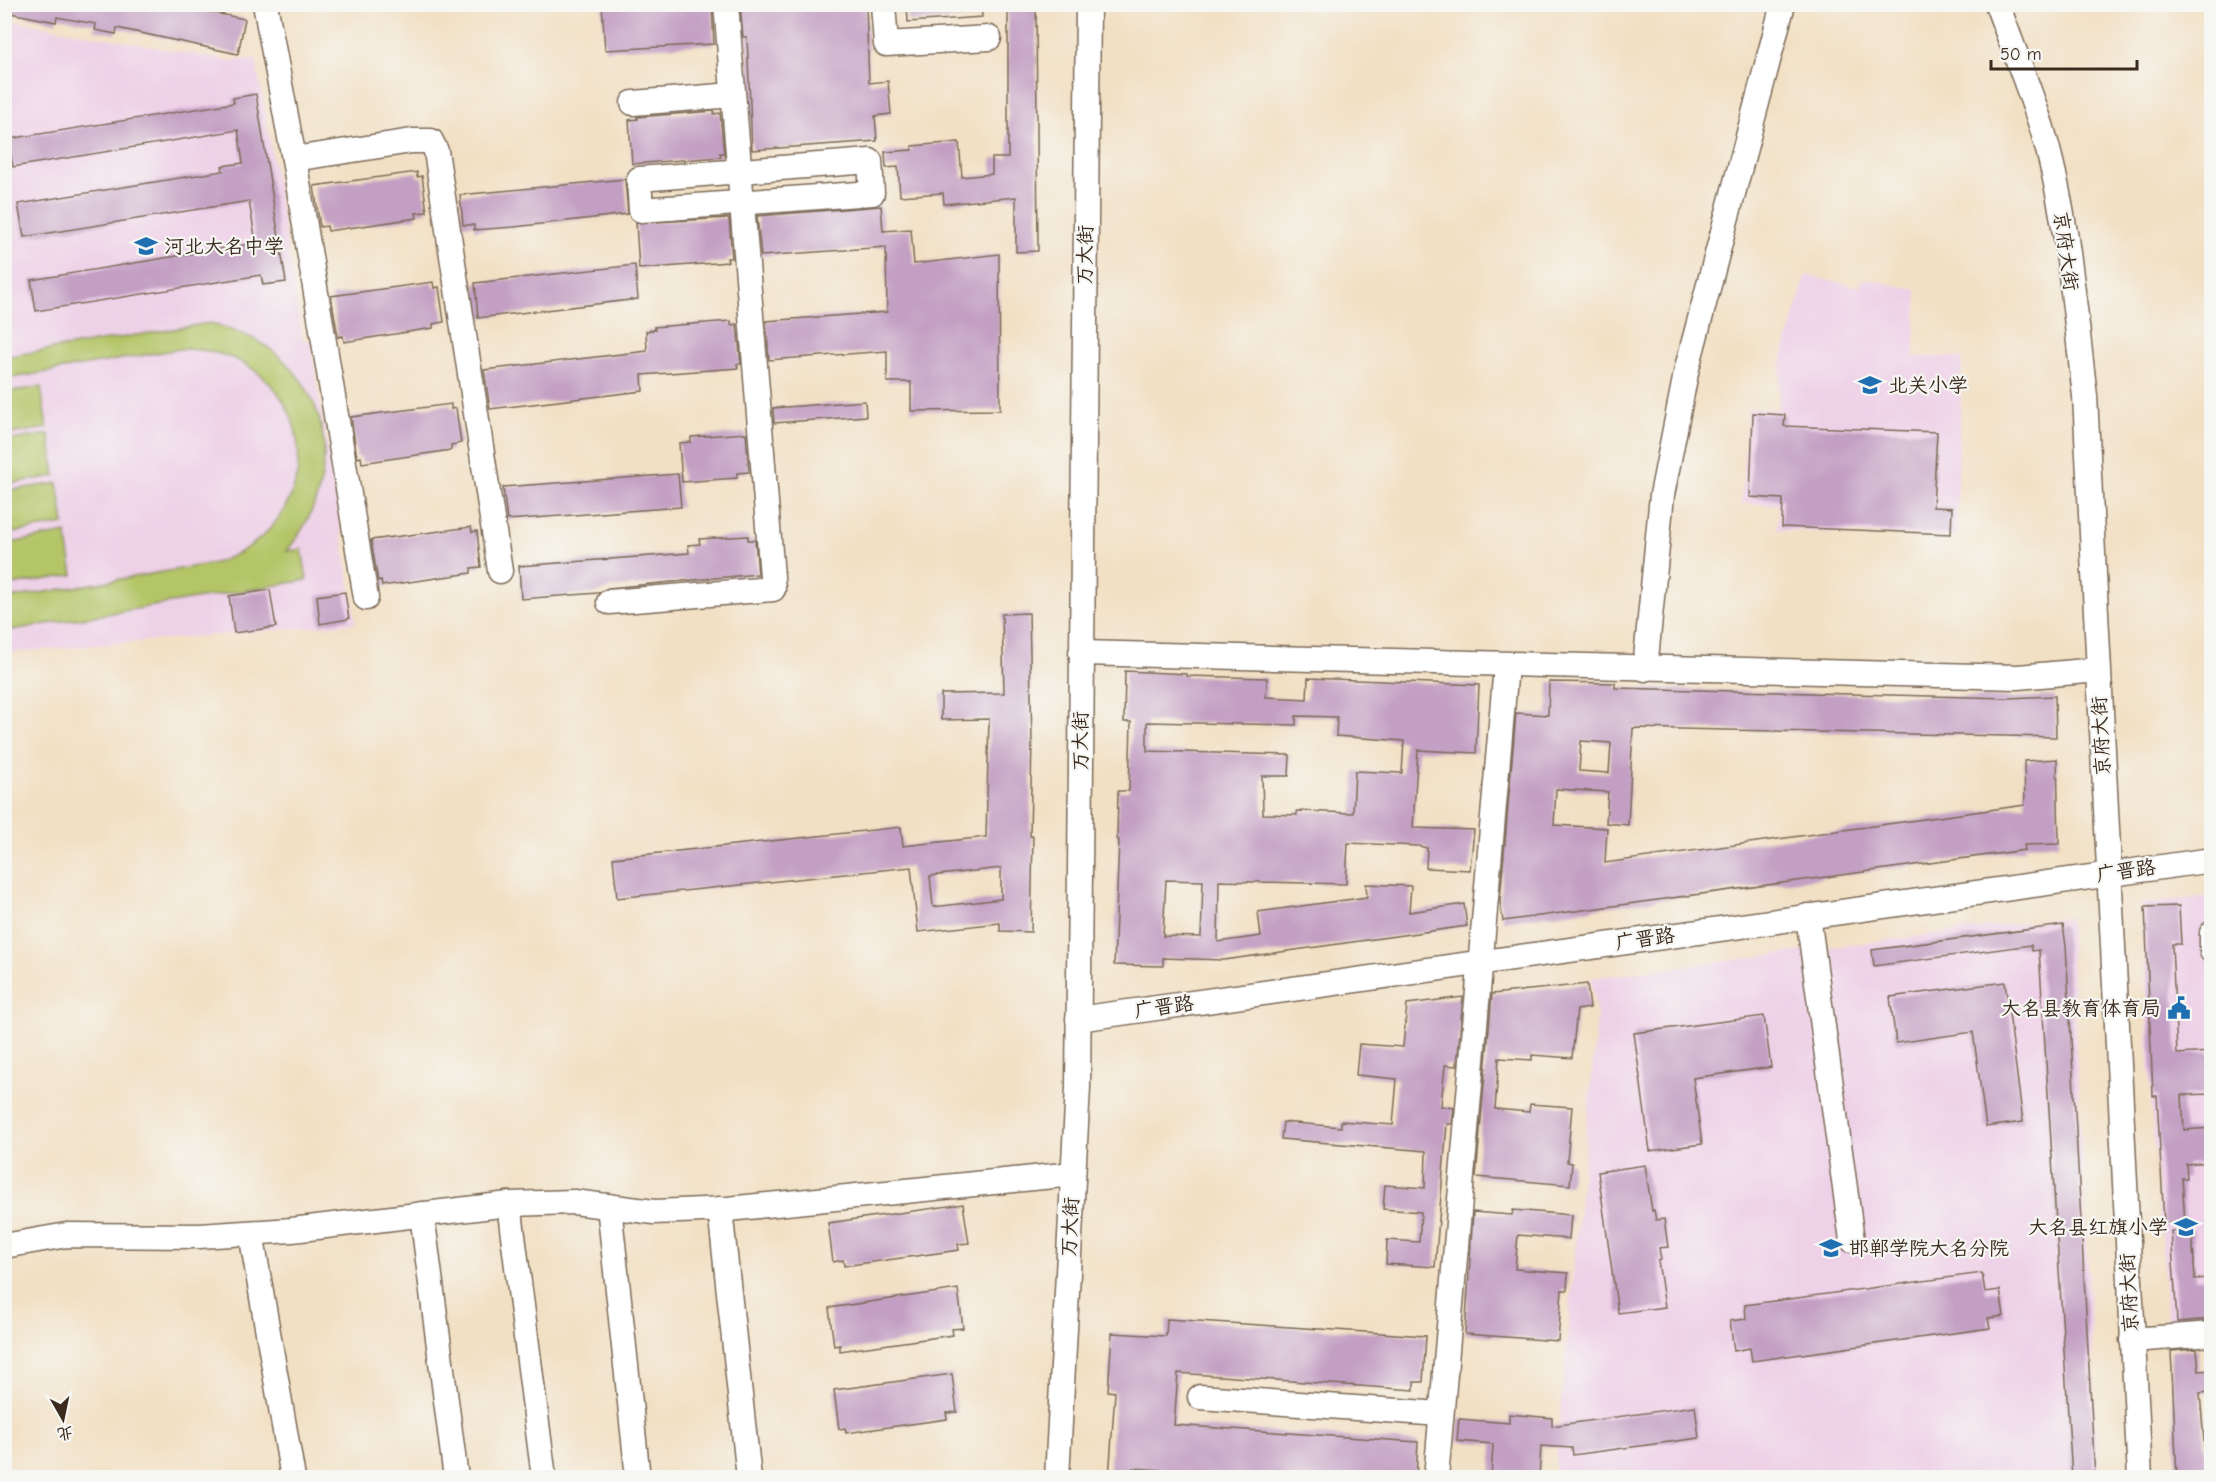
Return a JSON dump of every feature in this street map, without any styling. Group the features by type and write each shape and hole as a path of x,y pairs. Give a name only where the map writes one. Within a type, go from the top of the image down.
{"street":[{"path":"265,4 294,159 366,598"},
{"path":"609,602 773,589 726,4"},
{"path":"884,4 886,44 989,38"},
{"name":"万大街","path":"1057,1478 1073,1174 1078,1019 1088,4"},
{"path":"1645,669 1662,495 1687,368 1783,4"},
{"name":"京府大街","path":"1997,4 2041,125 2068,249 2085,396 2140,1478"},
{"path":"633,103 733,95"},
{"path":"294,159 412,141 431,141 436,151 500,571"},
{"path":"870,161 872,193 741,203 641,210 639,179 870,161"},
{"path":"1081,653 1506,666 2018,677 2098,670"},
{"path":"1436,1478 1506,666"},
{"name":"广晋路","path":"1078,1019 2211,860"},
{"path":"1808,916 1852,1240"},
{"path":"2211,933 2211,951"},
{"path":"4,1246 67,1235 199,1236 251,1233 509,1204 574,1202 654,1212 720,1209 1073,1174"},
{"path":"509,1204 544,1478"},
{"path":"609,1206 638,1478"},
{"path":"720,1209 749,1478"},
{"path":"422,1214 456,1478"},
{"path":"251,1233 293,1478"},
{"path":"2132,1340 2211,1334"},
{"path":"1200,1397 1441,1414"}],"shaded area":[{"name":"河北大名中学","path":"5,19 230,61 256,59 303,341 310,340 356,623 5,653"},
{"name":"北关小学","path":"1806,275 1860,287 1862,278 1917,290 1914,357 1962,357 1956,537 1777,530 1779,505 1741,503 1748,408 1778,410 1781,363"},
{"path":"2211,896 2211,1348 2205,1348 2204,1339 2169,1341 2152,1116 2141,904"},
{"name":"邯郸学院大名分院","path":"2069,917 2099,1477 1554,1478 1597,1018 1591,978"}],"green space":[{"path":"210,323 248,336 269,348 292,369 309,393 319,418 324,445 323,472 316,500 304,526 287,551 302,549 307,580 5,631 5,599 215,563 256,541 283,511 297,475 297,438 285,404 261,375 226,356 180,349 5,379 5,357"},
{"path":"41,387 47,428 5,435 5,392"},
{"path":"49,434 55,476 5,484 5,441"},
{"path":"58,483 64,524 5,534 5,491"},
{"path":"66,533 73,575 5,586 5,544"}],"building":[{"path":"6,4 170,4 245,19 238,54 117,28 116,34 95,30 96,24 57,17 56,22 5,12"},
{"path":"602,4 712,4 714,44 605,50"},
{"path":"740,4 866,4 869,83 888,81 891,114 875,116 877,141 752,150 747,37 743,37"},
{"path":"907,4 981,4 982,17 908,22"},
{"path":"1008,4 1036,4 1038,251 1016,252 1016,197 944,204 943,193 900,196 898,167 886,168 885,152 912,150 912,146 959,142 962,177 992,174 992,158 1008,158"},
{"path":"256,94 286,282 263,285 261,275 36,311 31,280 256,243 249,201 24,237 18,204 223,171 222,166 243,163 238,130 13,167 8,139 234,103 233,98"},
{"path":"714,111 714,114 720,113 724,153 720,153 721,157 632,164 629,120 638,119 637,117"},
{"path":"417,172 417,177 422,176 427,212 416,213 417,218 328,231 327,226 320,227 314,186"},
{"path":"625,179 628,214 474,230 474,225 463,225 460,195"},
{"path":"881,206 883,231 911,229 914,264 999,254 1000,410 911,411 911,382 887,382 887,351 769,360 766,321 887,312 886,247 761,256 757,216"},
{"path":"729,218 732,258 727,258 728,262 639,269 636,223"},
{"path":"635,265 638,299 478,318 475,283"},
{"path":"433,282 434,288 439,287 444,322 433,324 433,328 344,342 343,336 338,337 331,296"},
{"path":"731,321 731,325 737,324 741,364 737,364 738,368 642,375 643,391 490,409 484,370 647,351 646,331 655,330 654,327"},
{"path":"865,401 866,416 774,423 773,408"},
{"path":"451,404 451,409 456,408 461,443 451,445 451,450 362,463 361,457 357,458 351,417"},
{"path":"1753,413 1785,415 1784,426 1937,432 1933,507 1952,508 1951,534 1782,527 1783,499 1750,497"},
{"path":"746,433 749,472 737,473 737,478 682,482 679,443 691,442 691,437"},
{"path":"678,474 681,507 507,520 503,487"},
{"path":"471,527 472,532 477,531 481,567 471,568 471,573 382,586 381,580 378,581 371,540"},
{"path":"748,536 748,540 755,540 758,574 608,588 598,593 521,599 519,566 689,553 688,545 700,544 699,539"},
{"path":"270,590 276,627 234,633 229,596"},
{"path":"345,592 349,619 320,624 317,596"},
{"path":"1029,613 1032,740 1030,836 1033,836 1031,932 1000,931 1000,923 918,932 911,867 617,898 613,858 901,827 903,846 986,837 989,719 941,720 941,694 1004,693 1002,614","holes":["1001,868 1001,899 933,907 930,876"]},
{"path":"1125,671 1187,674 1187,676 1267,678 1266,697 1307,699 1308,678 1479,685 1476,753 1418,750 1413,828 1474,830 1470,870 1426,868 1427,848 1419,846 1348,843 1346,884 1219,881 1218,942 1261,936 1258,912 1367,897 1366,884 1411,886 1409,912 1464,904 1467,926 1224,960 1163,958 1163,966 1114,965 1119,840 1117,840 1118,791 1129,791 1131,722 1124,722","holes":["1296,716 1337,717 1336,736 1404,741 1402,773 1355,771 1353,813 1297,811 1297,815 1263,814 1262,776 1289,776 1290,755 1147,751 1147,722 1296,725","1166,880 1203,881 1201,937 1163,936"]},
{"path":"1549,682 1615,683 1615,688 2009,698 2055,696 2056,737 1633,728 1628,825 1606,823 1608,792 1556,789 1554,825 1607,828 1605,863 2025,805 2024,761 2057,759 2059,844 2024,845 2025,850 1503,921 1500,901 1516,713 1548,715","holes":["1581,741 1611,743 1609,773 1579,771"]},
{"path":"2179,906 2181,944 2172,944 2177,1054 2211,1052 2211,1094 2182,1095 2184,1130 2211,1128 2211,1162 2186,1164 2187,1178 2182,1178 2185,1222 2164,1224 2157,1096 2153,1096 2145,907"},
{"path":"2063,925 2095,1478 2072,1478 2039,950 2032,951 2031,945 1874,966 1872,950"},
{"path":"2005,982 2023,1122 1986,1127 1973,1032 1896,1043 1890,997"},
{"path":"1587,984 1590,1008 1577,1010 1572,1058 1532,1055 1532,1060 1499,1058 1495,1109 1529,1112 1530,1104 1572,1107 1567,1162 1572,1163 1570,1185 1476,1177 1492,994"},
{"path":"1463,997 1457,1066 1445,1065 1441,1106 1454,1108 1452,1124 1447,1124 1435,1267 1386,1264 1387,1240 1419,1242 1421,1212 1383,1209 1385,1185 1425,1188 1426,1151 1281,1139 1283,1122 1341,1127 1341,1121 1393,1125 1397,1079 1356,1075 1359,1044 1403,1047 1407,1004"},
{"path":"1764,1016 1771,1067 1693,1078 1702,1144 1650,1151 1634,1033"},
{"path":"1645,1165 1652,1211 1654,1210 1656,1220 1664,1219 1668,1247 1659,1248 1661,1260 1658,1261 1665,1307 1618,1313 1598,1172"},
{"path":"963,1204 969,1243 958,1244 959,1250 844,1266 843,1260 833,1262 828,1223"},
{"path":"1513,1210 1571,1215 1569,1239 1518,1235 1515,1269 1568,1273 1567,1290 1562,1290 1558,1341 1465,1334 1473,1212 1512,1215"},
{"path":"2192,1230 2195,1279 2211,1278 2211,1319 2177,1322 2171,1231"},
{"path":"1982,1273 1985,1292 2000,1290 2004,1316 1988,1318 1990,1328 1752,1361 1750,1348 1734,1351 1730,1321 1746,1319 1745,1305"},
{"path":"958,1289 963,1328 952,1329 953,1335 840,1351 840,1345 834,1346 829,1308"},
{"path":"1167,1319 1426,1336 1423,1382 1414,1382 1414,1390 1178,1373 1174,1425 1418,1442 1416,1478 1164,1478 1164,1470 1133,1468 1132,1478 1109,1478 1115,1392 1108,1391 1112,1333 1166,1336"},
{"path":"2197,1349 2199,1371 2211,1370 2211,1392 2200,1393 2207,1478 2177,1478 2171,1351"},
{"path":"952,1374 957,1412 946,1413 947,1419 846,1433 845,1428 839,1429 834,1390"},
{"path":"1695,1406 1699,1438 1573,1455 1572,1448 1541,1446 1539,1478 1491,1478 1493,1444 1457,1441 1459,1419 1509,1423 1509,1414 1552,1418 1552,1426"}],"place":[{"name":"河北大名中学","path":"146,246"},
{"name":"北关小学","path":"1870,385"},
{"name":"大名县教育体育局","path":"2179,1008"},
{"name":"大名县红旗小学","path":"2186,1227"},
{"name":"邯郸学院大名分院","path":"1831,1248"}]}
